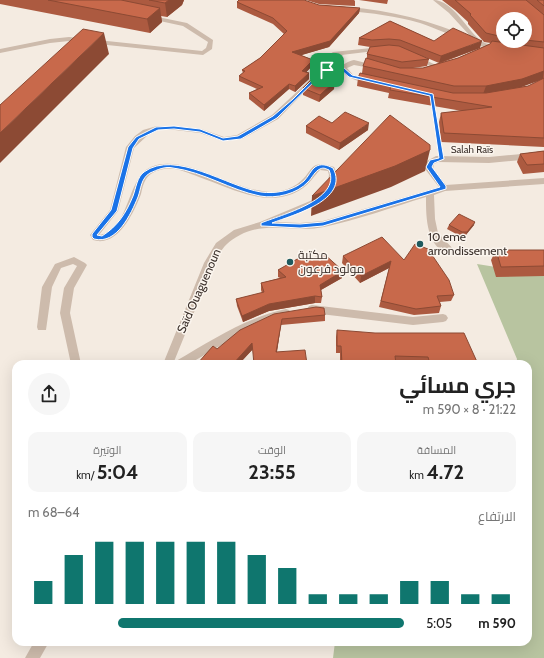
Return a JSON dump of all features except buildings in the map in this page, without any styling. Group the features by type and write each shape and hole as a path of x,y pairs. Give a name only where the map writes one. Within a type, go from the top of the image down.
{"street":[{"path":"436,0 451,12 482,49"},
{"path":"339,8 389,12 443,28 482,49 506,49"},
{"path":"0,51 50,41 85,42 203,52 209,49 211,41 185,24 140,15"},
{"path":"443,28 454,27 461,23"},
{"path":"333,54 388,49"},
{"path":"409,53 440,66 424,71"},
{"path":"263,224 311,205 326,196 332,184 333,175 331,169 324,166 317,168 305,183 289,192 262,194 240,189 203,174 173,166 158,167 146,173 141,179 135,197 123,222 113,232 103,238 96,238 94,235 114,211 130,147 138,138 157,128 200,131 223,139 239,137 275,117 320,74 327,70 343,68 347,64 356,62 384,69"},
{"path":"343,68 344,72 350,76 381,83"},
{"name":"Salah Raïs","path":"444,188 429,167 432,162 442,159 489,160 544,155"},
{"name":"Saïd Ouaguenoun","path":"170,360 219,245 237,232 263,224 300,226 323,224 444,188 544,181"},
{"path":"430,193 431,221 434,236 442,246 451,252"},
{"path":"42,327 46,287 58,266 74,260 82,265 69,288 65,313 75,360"},
{"path":"187,360 236,332 272,315 316,308 413,320 443,318"},
{"path":"32,658 40,646"}],"path":[{"path":"433,102 442,159"}],"green space":[{"path":"477,264 522,271 544,271 544,658 333,658 334,646 532,646 532,360 517,359"}],"place":[{"name":"10 eme arrondissement","path":"420,244"},
{"name":"مكتبة مولود فرعون","path":"290,262"}],"route":[{"path":"343,68 344,72 350,76 432,95 442,159 436,159 430,163 429,167 444,188 323,224 300,226 263,224 311,205 326,196 332,184 333,175 331,169 324,166 317,168 305,183 289,192 262,194 240,189 203,174 173,166 162,166 154,168 146,173 141,179 135,197 123,222 113,232 103,238 96,238 94,235 98,228 114,211 130,147 146,132 157,128 174,128 200,131 223,139 239,137 275,117 320,74 327,70 343,68"}]}
